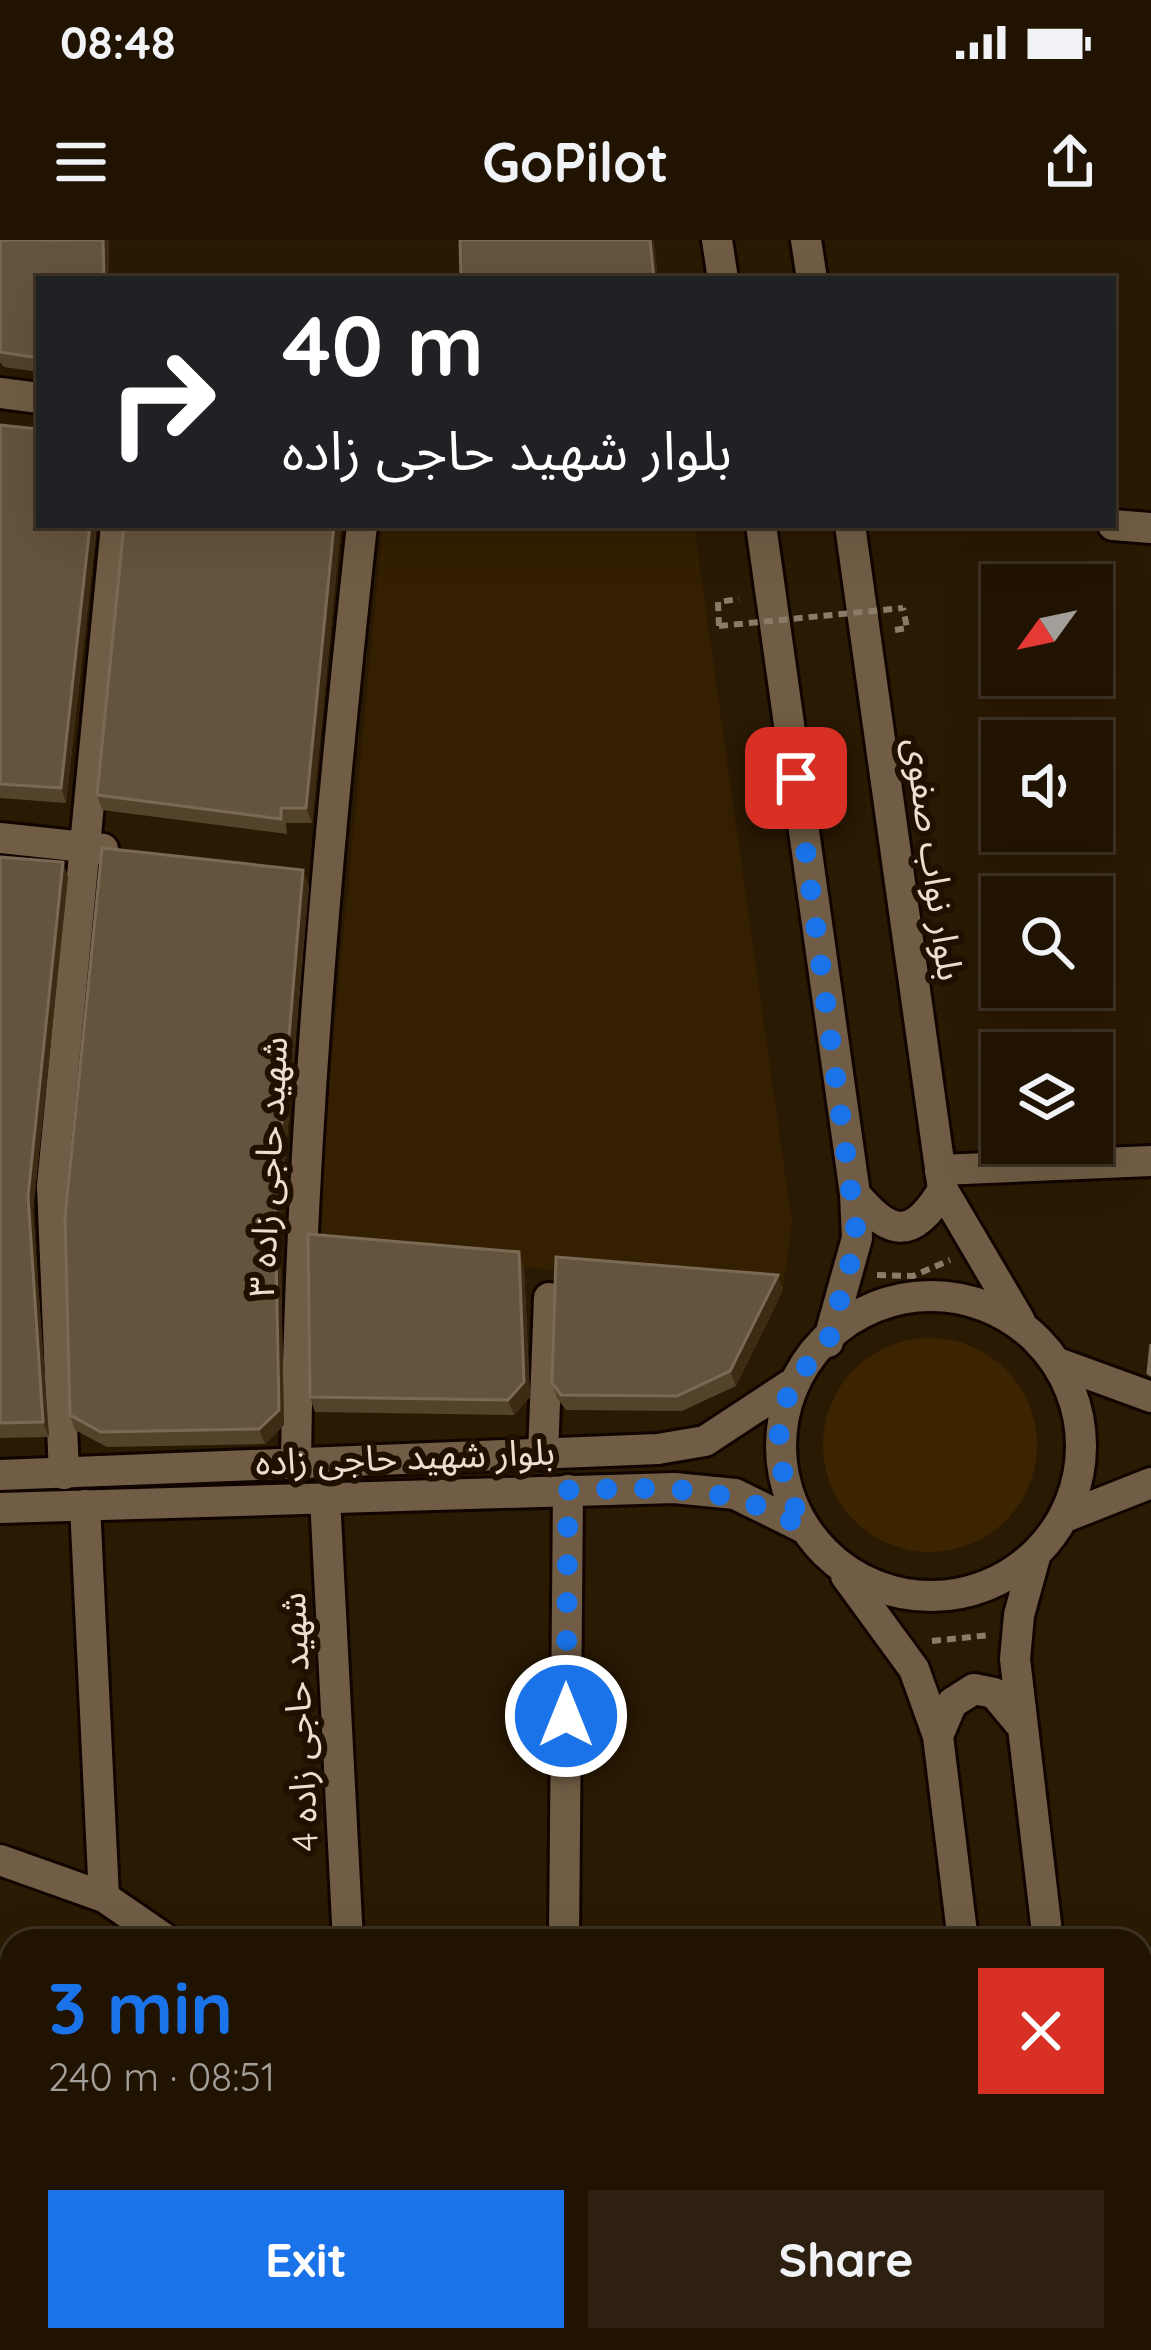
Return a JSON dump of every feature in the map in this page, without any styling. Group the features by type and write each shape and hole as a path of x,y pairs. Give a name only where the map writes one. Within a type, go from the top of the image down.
{"street":[{"path":"717,240 723,276"},
{"path":"806,240 812,276"},
{"path":"0,393 36,398"},
{"path":"1116,525 1151,528"},
{"path":"64,1474 52,1186 116,528"},
{"name":"شهید حاجی زاده ۳","path":"296,1462 299,1230 313,875 362,528"},
{"path":"761,528 855,1194 857,1238 828,1342"},
{"name":"بلوار نواب صفوی","path":"850,528 941,1180 974,1249 1023,1325"},
{"path":"0,838 127,852"},
{"path":"855,1194 879,1223 902,1228 926,1217 941,1180 1151,1161"},
{"path":"839,1566 886,1591 939,1598 991,1586 1035,1557 1065,1517 1082,1466 1079,1412 1058,1363 1023,1325 976,1301 923,1294 872,1306 828,1342 790,1385 779,1435 784,1483 804,1528 839,1566 914,1669 938,1736 962,1929"},
{"path":"543,1454 549,1298"},
{"path":"1058,1363 1151,1397"},
{"name":"بلوار شهید حاجی زاده","path":"0,1475 543,1454 705,1441 790,1385"},
{"path":"1065,1517 1151,1483"},
{"name":"بلوار شهید حاجی زاده","path":"0,1508 674,1488 735,1494 804,1528"},
{"path":"564,1929 568,1490"},
{"name":"شهید حاجی زاده 4","path":"325,1498 347,1929"},
{"path":"85,1505 104,1897"},
{"path":"1035,1557 1017,1636 1019,1723 1046,1929"},
{"path":"938,1736 952,1703 974,1689 994,1693 1019,1723"},
{"path":"0,1859 104,1897 151,1929"}],"path":[{"path":"718,602 719,626 903,608 907,628"},
{"path":"849,1275 913,1276 974,1249"},
{"path":"900,1650 953,1635 1017,1636"}],"shaded area":[{"path":"383,528 694,528 792,1223 783,1290 313,1249"},
{"path":"930,1338 971,1346 1006,1369 1029,1404 1037,1445 1029,1486 1006,1521 971,1544 930,1552 889,1544 854,1521 831,1486 823,1445 831,1404 854,1369 889,1346"}],"building":[{"path":"0,240 103,240 104,276 36,276 36,358 0,352"},
{"path":"460,240 650,240 654,276 461,276"},
{"path":"0,425 36,429 36,528 90,528 61,788 0,784"},
{"path":"124,528 334,528 306,808 281,808 281,819 97,795"},
{"path":"102,848 303,870 275,1203 279,1410 259,1429 101,1432 70,1415 65,1217"},
{"path":"0,857 63,862 28,1196 43,1422 0,1423"},
{"path":"308,1234 519,1252 524,1382 508,1400 310,1397"},
{"path":"556,1257 778,1275 730,1371 677,1396 561,1395 552,1383"}],"route":[{"path":"566,1716 568,1490 674,1488 735,1494 804,1528 784,1483 779,1435 790,1385 828,1342 857,1238 855,1194 796,778"}]}
